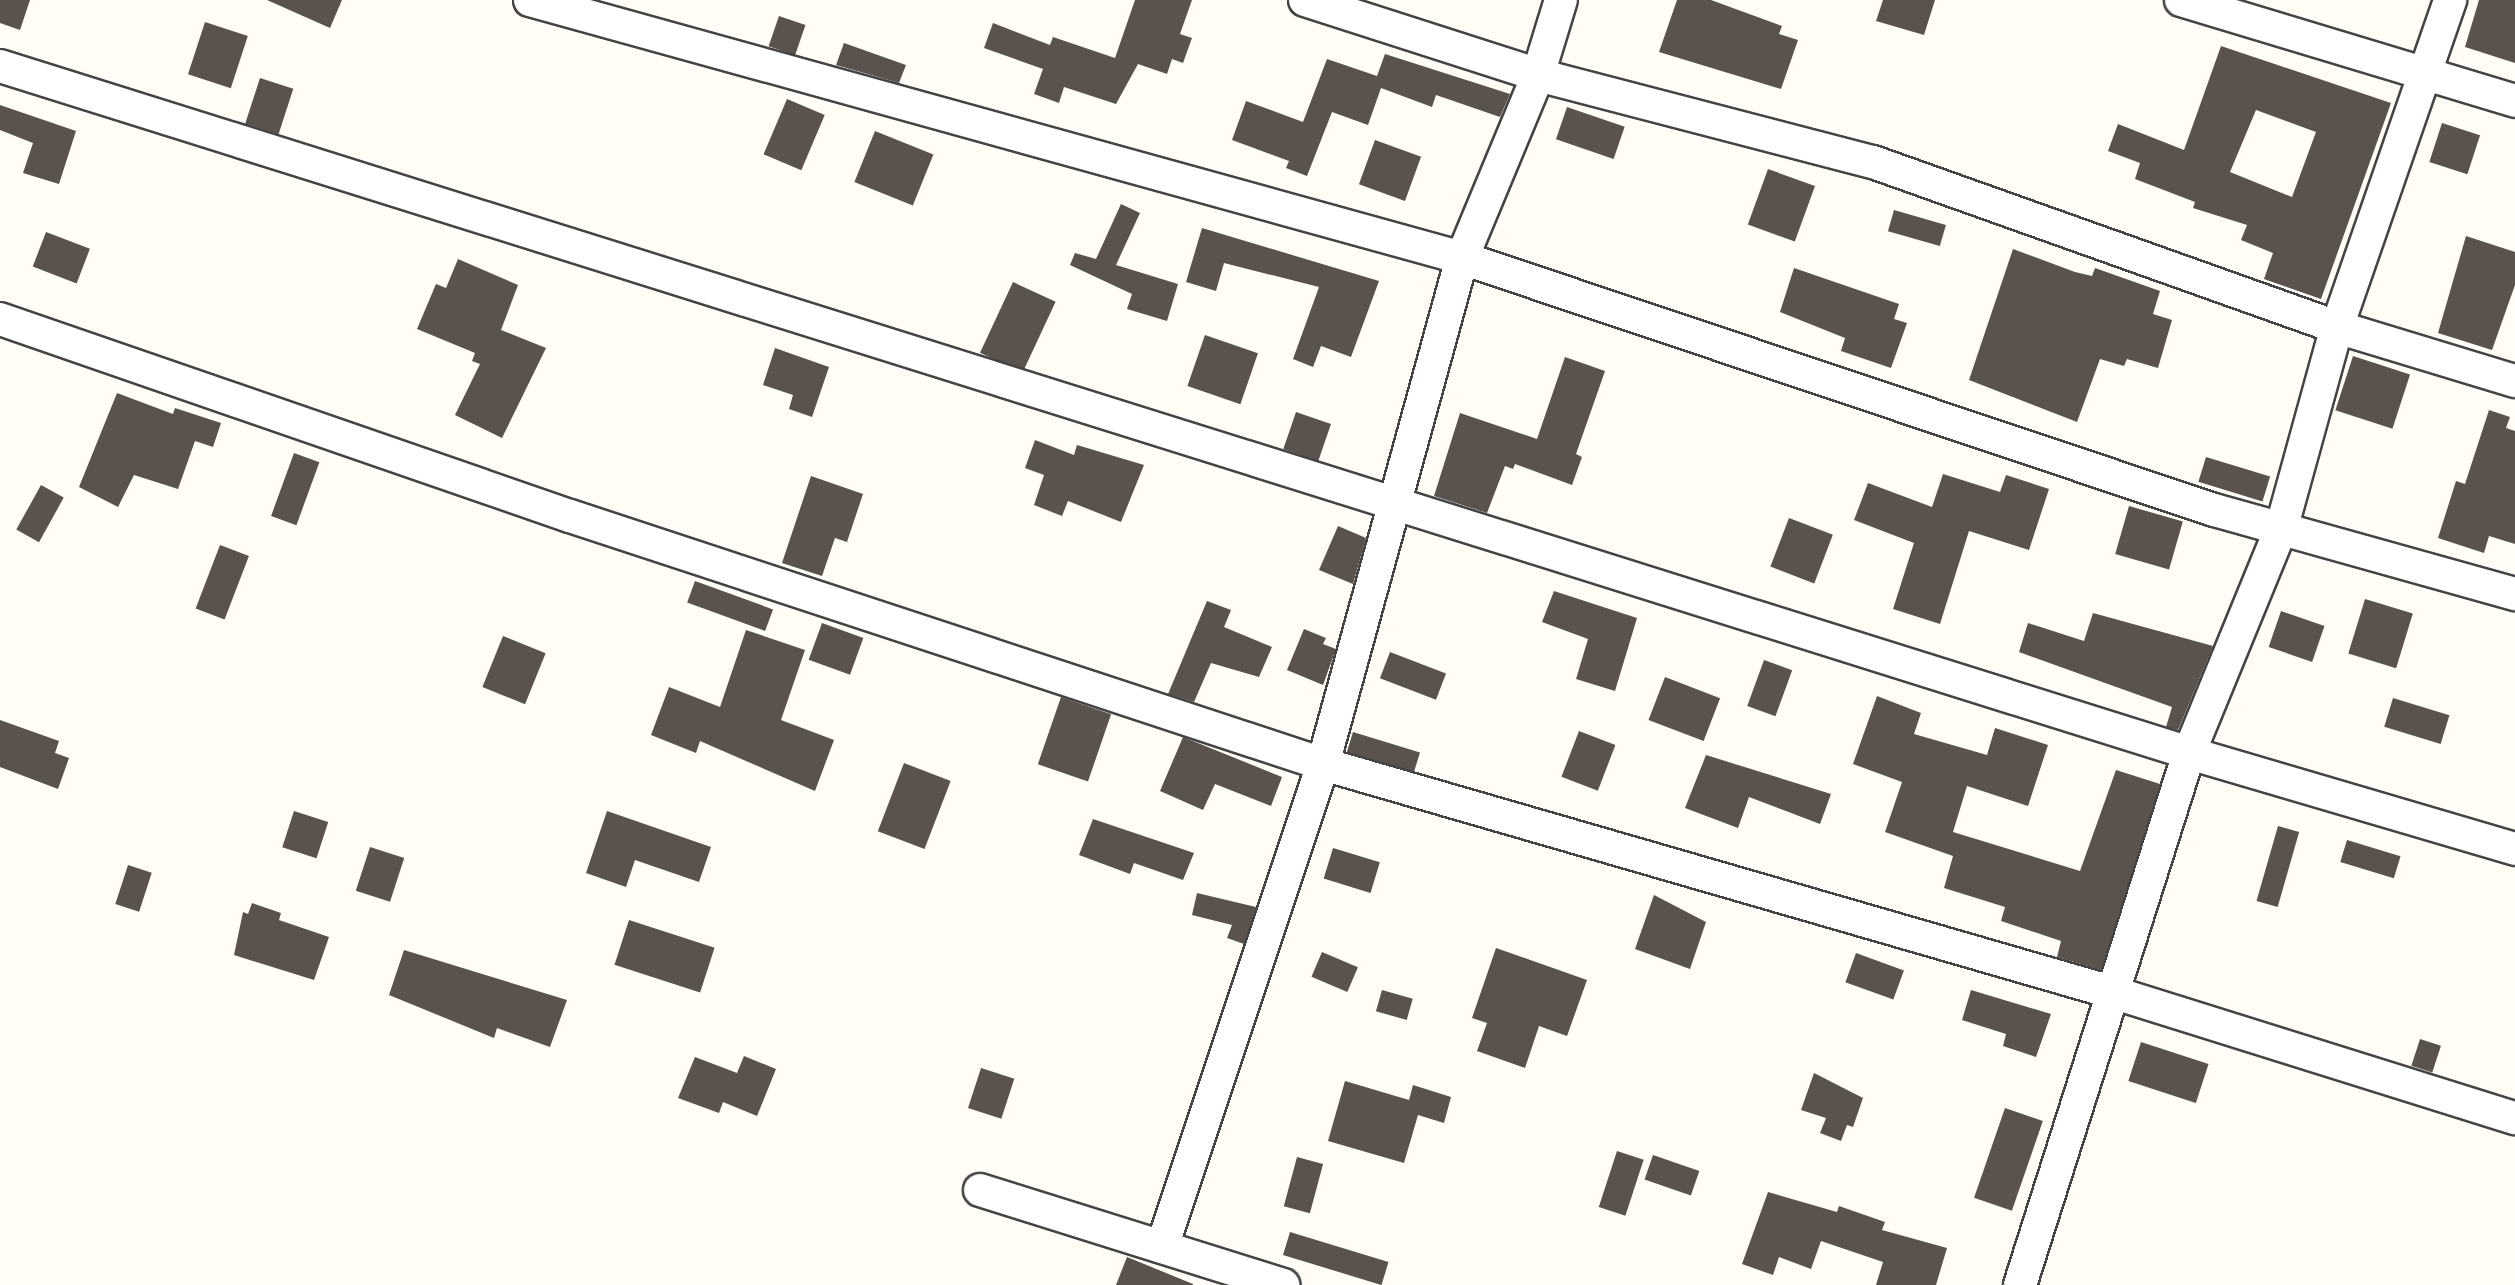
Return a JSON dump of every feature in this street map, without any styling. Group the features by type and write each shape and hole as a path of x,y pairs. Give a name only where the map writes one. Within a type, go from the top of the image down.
{"street":[{"path":"530,0 1462,258 2214,510 2282,526 2515,594"},
{"path":"1305,0 1538,75 1873,162 2337,327 2515,381"},
{"path":"1162,1247 1323,764 1462,258 1538,75 1561,0"},
{"path":"2181,0 2515,101"},
{"path":"2020,1285 2115,993 2189,753 2282,526 2337,327 2451,0"},
{"path":"0,66 2189,753 2515,849"},
{"path":"0,319 570,516 1323,764 2115,993 2515,1118"},
{"path":"980,1190 1284,1285"}],"building":[{"path":"0,0 30,0 20,30 0,23"},
{"path":"267,0 342,0 330,28"},
{"path":"1135,0 1192,0 1180,34 1192,38 1183,63 1172,59 1167,74 1138,64 1116,104 1064,87 1059,103 1034,94 1043,69 984,48 993,23 1050,45 1053,37 1115,58"},
{"path":"1677,0 1711,0 1782,26 1779,34 1798,40 1781,89 1659,52"},
{"path":"1883,0 1935,0 1924,35 1876,21"},
{"path":"2479,0 2515,0 2515,63 2465,47"},
{"path":"779,16 805,25 795,55 769,46"},
{"path":"205,22 248,36 231,88 188,74"},
{"path":"844,43 906,65 899,83 836,65"},
{"path":"2221,46 2391,103 2321,299 2264,279 2273,253 2241,240 2247,225 2193,208 2195,202 2135,179 2140,163 2108,151 2118,124 2184,150","holes":["2256,110 2316,132 2292,197 2230,172"]},
{"path":"1385,54 1510,94 1500,117 1436,95 1432,107 1381,88 1368,125 1332,112 1307,176 1286,168 1289,161 1232,140 1246,101 1303,122 1327,59 1377,76"},
{"path":"260,78 293,89 278,134 245,124"},
{"path":"787,99 825,115 801,170 764,154"},
{"path":"0,105 76,131 59,184 23,173 33,143 0,130"},
{"path":"1567,107 1625,127 1614,159 1556,139"},
{"path":"2442,123 2480,135 2467,174 2429,162"},
{"path":"875,131 933,155 913,206 854,182"},
{"path":"1375,140 1421,157 1405,201 1359,184"},
{"path":"1768,169 1815,186 1795,242 1748,224"},
{"path":"1121,204 1140,213 1116,265 1178,284 1167,321 1127,309 1132,294 1070,265 1075,253 1096,259"},
{"path":"1894,210 1946,225 1940,246 1888,231"},
{"path":"1202,228 1379,281 1351,357 1321,346 1313,367 1293,359 1319,287 1224,263 1216,291 1186,282"},
{"path":"46,232 90,249 77,283 33,267"},
{"path":"2466,236 2515,252 2515,285 2492,350 2438,333"},
{"path":"2013,249 2075,272 2092,276 2095,268 2160,291 2153,314 2172,320 2158,368 2127,359 2124,366 2100,359 2077,422 1969,380"},
{"path":"458,259 518,285 501,330 546,348 502,438 455,415 480,364 472,361 475,353 417,329 436,284 446,288"},
{"path":"1794,268 1899,304 1894,319 1907,323 1891,368 1841,351 1845,338 1780,312"},
{"path":"1013,282 1056,302 1023,373 980,353"},
{"path":"1205,335 1258,353 1240,404 1187,386"},
{"path":"775,348 829,367 812,417 789,409 793,395 763,385"},
{"path":"2353,356 2410,375 2392,429 2335,410"},
{"path":"1565,357 1605,371 1576,454 1582,457 1572,485 1515,464 1513,469 1505,466 1487,513 1434,496 1460,413 1537,439"},
{"path":"117,393 173,414 175,408 221,423 213,447 195,441 178,489 134,475 118,507 79,487"},
{"path":"2489,410 2510,417 2506,428 2515,431 2515,544 2489,536 2484,553 2438,538 2456,481 2465,484"},
{"path":"1296,412 1331,424 1318,461 1283,449"},
{"path":"1035,440 1074,455 1077,445 1144,465 1121,522 1068,501 1062,516 1034,505 1044,475 1025,468"},
{"path":"294,453 319,462 296,525 271,516"},
{"path":"2206,457 2270,477 2262,501 2198,482"},
{"path":"1943,474 2000,492 2006,475 2049,489 2029,550 1969,531 1940,624 1893,609 1914,543 1854,520 1868,483 1932,507"},
{"path":"811,476 863,494 847,542 835,538 822,576 782,563"},
{"path":"41,485 64,498 39,542 16,530"},
{"path":"2129,506 2183,521 2169,569 2115,554"},
{"path":"1789,518 1833,535 1814,583 1770,567"},
{"path":"1338,526 1366,538 1353,584 1319,570"},
{"path":"220,545 249,556 225,620 196,608"},
{"path":"695,581 773,609 765,631 687,603"},
{"path":"1554,591 1637,618 1615,691 1576,679 1588,639 1542,622"},
{"path":"2365,599 2413,614 2396,668 2348,654"},
{"path":"1207,601 1231,610 1224,627 1272,647 1259,677 1211,663 1194,702 1168,694"},
{"path":"2281,611 2324,626 2312,662 2269,647"},
{"path":"2093,613 2213,646 2178,730 2166,727 2172,707 2019,652 2028,623 2084,641"},
{"path":"822,623 863,638 850,675 809,660"},
{"path":"1304,629 1326,638 1323,644 1336,649 1323,685 1287,670"},
{"path":"746,630 805,650 781,720 834,740 815,791 700,741 696,753 651,735 669,687 720,707"},
{"path":"503,636 546,653 525,704 482,687"},
{"path":"1390,652 1446,674 1436,700 1380,678"},
{"path":"1764,660 1792,670 1775,716 1747,706"},
{"path":"1665,677 1720,698 1704,741 1649,720"},
{"path":"1877,696 1921,713 1914,734 1987,755 1995,728 2048,745 2028,806 1967,786 1953,832 2080,871 2116,770 2160,784 2101,970 2057,957 2061,941 2001,921 2005,907 1944,888 1953,856 1885,832 1902,782 1853,764"},
{"path":"1061,697 1111,714 1088,781 1038,764"},
{"path":"2393,698 2449,715 2441,744 2384,727"},
{"path":"0,720 59,741 55,753 69,758 58,789 0,767"},
{"path":"1579,731 1615,745 1598,791 1561,777"},
{"path":"1353,732 1420,752 1414,773 1347,752"},
{"path":"1183,737 1282,777 1271,806 1215,784 1203,810 1160,791"},
{"path":"1706,755 1831,794 1820,824 1749,797 1738,828 1685,808"},
{"path":"904,763 951,781 925,849 878,831"},
{"path":"294,811 328,822 316,858 282,847"},
{"path":"607,811 711,847 699,882 635,860 626,887 586,873"},
{"path":"1093,819 1194,853 1183,880 1134,863 1130,874 1079,855"},
{"path":"2278,826 2299,832 2278,907 2257,901"},
{"path":"2347,840 2401,856 2394,878 2340,862"},
{"path":"370,847 404,858 390,902 356,891"},
{"path":"1333,848 1380,862 1371,893 1324,879"},
{"path":"128,865 152,873 139,912 115,904"},
{"path":"1197,893 1256,907 1244,944 1227,938 1232,925 1192,915"},
{"path":"1654,895 1706,922 1690,969 1635,949"},
{"path":"252,903 281,913 279,920 329,937 314,980 234,955 243,912 248,914"},
{"path":"629,920 715,948 700,993 614,965"},
{"path":"1496,948 1587,980 1567,1036 1539,1026 1525,1068 1477,1051 1487,1023 1472,1018"},
{"path":"404,950 567,1000 550,1047 497,1028 494,1038 389,995"},
{"path":"1322,952 1358,967 1347,992 1311,977"},
{"path":"1856,953 1904,970 1893,1000 1845,982"},
{"path":"1382,990 1413,999 1407,1020 1376,1011"},
{"path":"1971,990 2051,1014 2036,1057 2003,1046 2006,1034 1962,1020"},
{"path":"2420,1039 2441,1046 2432,1072 2411,1066"},
{"path":"2141,1042 2209,1064 2196,1103 2128,1081"},
{"path":"744,1056 776,1069 757,1116 723,1102 719,1113 678,1098 695,1057 737,1073"},
{"path":"981,1068 1014,1079 1001,1119 968,1108"},
{"path":"1814,1073 1863,1098 1853,1127 1847,1125 1841,1141 1820,1133 1826,1118 1801,1110"},
{"path":"1345,1081 1409,1100 1413,1085 1451,1097 1444,1123 1418,1115 1404,1163 1328,1141"},
{"path":"2005,1108 2043,1121 2012,1211 1974,1198"},
{"path":"1617,1151 1644,1160 1625,1216 1599,1207"},
{"path":"1653,1155 1699,1171 1691,1196 1645,1180"},
{"path":"1297,1157 1323,1164 1310,1213 1284,1206"},
{"path":"1768,1192 1837,1212 1839,1206 1885,1222 1882,1230 1947,1248 1936,1285 1876,1285 1883,1262 1821,1241 1811,1269 1779,1257 1773,1275 1742,1264"},
{"path":"1290,1232 1388,1262 1381,1285 1283,1255"},
{"path":"1127,1257 1193,1284 1193,1285 1116,1285"}]}
